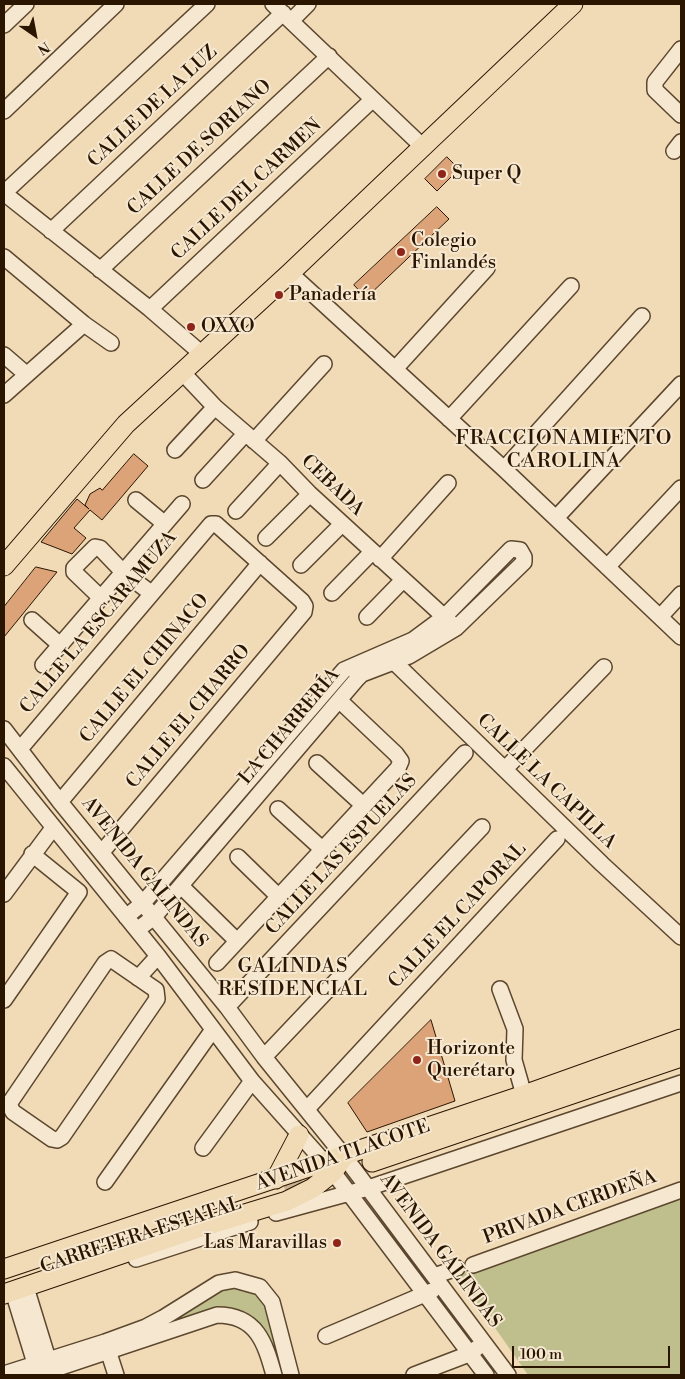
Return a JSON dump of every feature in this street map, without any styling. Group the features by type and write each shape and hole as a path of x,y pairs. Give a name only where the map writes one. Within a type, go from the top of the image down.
{"main road":[{"path":"4,566 126,424 290,273 573,4"},
{"name":"AVENIDA TLACOTE","path":"11,1294 93,1256 176,1222 328,1168 344,1156 681,1039"},
{"name":"AVENIDA TLACOTE","path":"372,1162 681,1057"},
{"path":"280,1185 299,1135"},
{"path":"11,1294 189,1231 287,1201 313,1188 328,1168"},
{"name":"AVENIDA TLACOTE","path":"4,1268 280,1185"},
{"path":"4,1277 176,1222"}],"street":[{"path":"4,25 26,4"},
{"path":"4,111 116,4"},
{"path":"202,354 150,309 4,193 207,4"},
{"name":"CALLE DE LA LUZ","path":"51,231 282,12 308,4"},
{"path":"282,12 422,146"},
{"path":"681,50 655,82 655,90 681,115"},
{"name":"CALLE DE SORIANO","path":"100,270 328,56"},
{"name":"CALLE DEL CARMEN","path":"150,309 372,100"},
{"path":"4,257 84,324 111,343"},
{"path":"395,369 488,268"},
{"path":"290,273 504,469 681,637"},
{"path":"449,419 571,286"},
{"path":"504,469 642,316"},
{"path":"4,395 84,324"},
{"path":"4,355 26,374"},
{"path":"203,480 324,364"},
{"name":"CEBADA","path":"182,372 216,407 280,463 376,556 456,628"},
{"path":"556,518 681,384"},
{"path":"175,450 216,407"},
{"path":"236,511 280,463"},
{"path":"332,593 376,556 448,483"},
{"path":"607,567 681,488"},
{"path":"266,538 310,494"},
{"path":"136,500 165,524"},
{"path":"43,665 182,504"},
{"name":"CALLE LA ESCARAMUZA","path":"20,749 211,524 216,524 260,563"},
{"path":"301,565 342,524"},
{"path":"101,598 75,575 74,568 95,547 100,548 123,572 151,593"},
{"name":"LA CHARRERÍA","path":"137,930 154,917 362,674 390,658 432,644 456,628 524,562 524,557 520,550 511,550 444,617"},
{"name":"CALLE EL CHARRO","path":"102,852 304,612 305,606 260,563"},
{"name":"CALLE EL CHINACO","path":"60,802 260,563"},
{"path":"367,617 403,580"},
{"path":"660,617 681,594"},
{"path":"126,917 143,903 344,670 390,658 444,617"},
{"path":"32,620 60,645"},
{"name":"CALLE LA CAPILLA","path":"390,658 602,864 681,937"},
{"path":"505,769 604,667"},
{"path":"217,963 398,768 401,761 340,701"},
{"name":"AVENIDA GALINDAS","path":"4,729 60,802 228,1007 264,1057 344,1156 508,1375"},
{"name":"CALLE LAS ESPUELAS","path":"228,1007 465,753"},
{"path":"317,763 362,805"},
{"name":"AVENIDA GALINDAS","path":"4,766 158,956 252,1081 349,1194 486,1375"},
{"path":"278,809 322,849"},
{"path":"264,1057 482,827"},
{"path":"4,894 53,828"},
{"name":"CALLE EL CAPORAL","path":"307,1109 557,839"},
{"path":"4,1000 79,892 77,888 32,854"},
{"path":"238,857 278,896"},
{"path":"63,878 79,860"},
{"path":"181,886 237,941"},
{"path":"138,978 158,956"},
{"path":"111,959 138,978 156,990 157,999 62,1137 57,1140 52,1139 13,1112 9,1104 108,960 111,959"},
{"path":"500,989 516,1034 514,1060 524,1095"},
{"path":"105,1182 212,1030"},
{"path":"203,1148 252,1081"},
{"name":"CARRETERA ESTATAL","path":"11,1294 290,1209 349,1194 681,1083"},
{"name":"PRIVADA CERDEÑA","path":"473,1265 681,1190"},
{"path":"390,1246 405,1237"},
{"path":"326,1336 426,1295 438,1281 457,1268"},
{"path":"107,1347 164,1318 219,1283 235,1280 260,1287 272,1302 291,1375"},
{"path":"11,1294 42,1369"},
{"path":"4,1374 42,1369 107,1347 217,1315 226,1315 245,1322 259,1334 265,1344 274,1375"},
{"path":"414,1375 469,1354 483,1343"},
{"path":"107,1347 116,1375"}],"green space":[{"path":"681,1199 681,1375 528,1375 458,1275"},
{"path":"219,1283 260,1287 291,1375 274,1375 265,1344 226,1315 37,1375 4,1375 105,1342"}],"building":[{"name":"Super Q","path":"447,157 459,169 437,191 425,179"},
{"name":"Colegio Finlandés","path":"437,207 449,219 366,298 354,285"},
{"path":"134,454 148,466 102,520 90,510 74,528 86,538 72,554 41,542 77,499 89,509 85,505 90,494 100,488 102,490"},
{"path":"36,567 57,572 4,637 4,607"},
{"name":"Horizonte Querétaro","path":"431,1020 455,1101 367,1132 348,1103"}],"tunnel":[{"path":"285,1190 372,1162"}],"place":[{"name":"Super Q","path":"442,174"},
{"name":"Colegio Finlandés","path":"401,252"},
{"name":"Panadería","path":"279,295"},
{"name":"OXXO","path":"191,327"},
{"name":"Horizonte Querétaro","path":"417,1060"},
{"name":"Las Maravillas","path":"337,1243"}],"district":[{"name":"FRACCIONAMIENTO CAROLINA","path":"564,450"},
{"name":"GALINDAS RESIDENCIAL","path":"293,978"}]}
